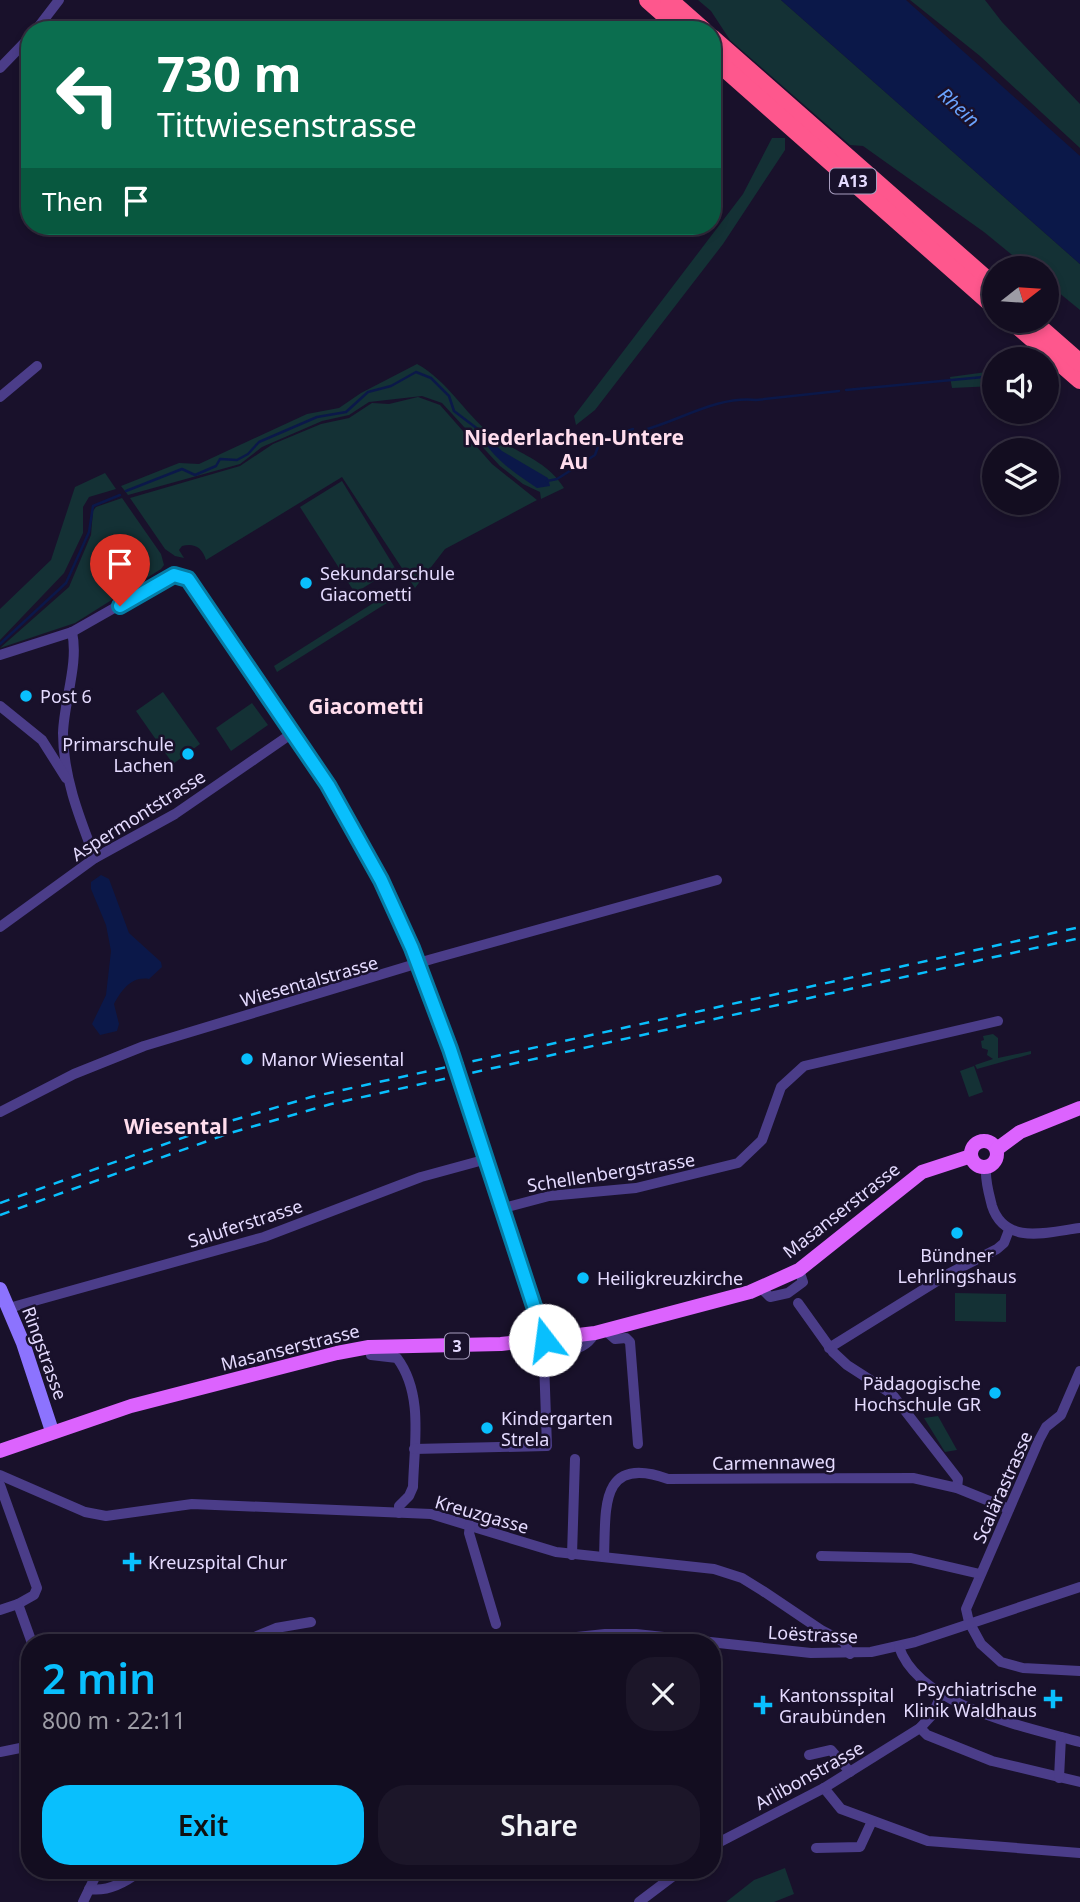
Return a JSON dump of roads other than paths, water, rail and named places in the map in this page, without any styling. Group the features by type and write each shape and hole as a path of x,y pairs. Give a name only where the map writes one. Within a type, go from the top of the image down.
{"highway":[{"path":"648,0 672,21"},
{"path":"669,0 693,21"},
{"name":"A13","path":"721,46 982,275"},
{"name":"A13","path":"721,65 982,295"},
{"path":"1026,333 1080,380"},
{"path":"1046,333 1080,363"}],"main road":[{"name":"3","path":"997,1149 1020,1132 1080,1108"},
{"name":"3","path":"971,1156 972,1148 978,1142 991,1142 997,1149 996,1161 986,1168"},
{"path":"971,1156 978,1166 986,1168"},
{"name":"Masanserstrasse","path":"0,1451 52,1431 169,1396 369,1347 486,1345 601,1332 761,1288 799,1270 922,1172 971,1156"},
{"name":"Ringstrasse","path":"0,1289 52,1431"}],"street":[{"path":"43,21 59,0"},
{"path":"0,68 21,46"},
{"path":"0,397 37,366"},
{"path":"0,655 72,632 178,574 192,584 294,732 358,835 418,964 504,1208 545,1340"},
{"path":"72,632 74,647 63,736 68,781 95,858"},
{"path":"0,706 42,740 68,781"},
{"name":"Aspermontstrasse","path":"0,927 95,858 174,814 294,732"},
{"path":"42,740 63,736"},
{"name":"Wiesentalstrasse","path":"0,1112 74,1074 144,1046 418,964 717,880"},
{"name":"Schellenbergstrasse","path":"504,1208 538,1198 636,1188 726,1168 744,1159 762,1140 781,1087 804,1066 998,1021"},
{"name":"Saluferstrasse","path":"9,1308 254,1240 421,1177 487,1158"},
{"path":"986,1168 994,1212 1009,1230 1028,1234 1080,1228"},
{"path":"829,1348 958,1268 997,1249 1004,1243 1009,1230"},
{"path":"798,1303 829,1348 847,1365 892,1394 958,1479 957,1488"},
{"path":"414,1449 547,1446 544,1361 555,1353 582,1348 601,1332 615,1339 626,1338 630,1342 638,1444"},
{"path":"369,1347 371,1355 397,1358 406,1372 416,1409 412,1492 399,1506 399,1513"},
{"name":"Scalärastrasse","path":"969,1622 967,1604 1039,1440 1046,1427 1061,1415 1080,1371"},
{"path":"572,1555 575,1459"},
{"name":"Carmennaweg","path":"604,1558 608,1492 616,1480 629,1475 655,1474 668,1479 884,1476 913,1478 957,1488 1009,1509"},
{"name":"Kreuzgasse","path":"0,1476 85,1512 106,1516 185,1504 431,1514 543,1549 572,1555 714,1569 733,1574 844,1642 850,1654"},
{"path":"0,1485 37,1588 33,1596 0,1609"},
{"path":"470,1525 496,1624"},
{"path":"821,1556 911,1558 980,1574"},
{"name":"Loëstrasse","path":"721,1643 811,1653 850,1654 899,1647 1080,1587"},
{"path":"18,1604 29,1634"},
{"path":"262,1634 276,1628 311,1622"},
{"path":"969,1622 988,1653 1001,1662 1023,1668 1080,1671"},
{"name":"Loëstrasse","path":"598,1634 636,1634"},
{"path":"899,1647 912,1673 942,1694 1011,1723 1080,1742"},
{"name":"Arlibonstrasse","path":"721,1841 824,1788 920,1728 932,1715 942,1694"},
{"path":"920,1728 928,1735 992,1761 1080,1782"},
{"path":"1059,1778 1062,1737"},
{"path":"0,1752 21,1748"},
{"path":"809,1755 831,1750 850,1772"},
{"path":"824,1788 841,1808 941,1844 1080,1853"},
{"path":"816,1848 860,1847 872,1821"},
{"path":"83,1902 95,1879"},
{"path":"89,1889 97,1890 128,1879"},
{"path":"639,1902 669,1879"}],"water":[{"name":"Rhein","path":"781,0 906,0 1080,156 1080,264"},
{"path":"479,430 502,451 548,478 550,486 537,488 512,470 488,448"},
{"path":"101,875 109,879 129,933 161,962 162,967 149,979 132,982 123,990 114,1004 119,1024 117,1031 100,1035 92,1024 106,995 111,951 106,925 91,889 91,882"}],"waterway":[{"path":"126,491 182,469 195,475 216,466 220,459 237,460 248,454 259,442 317,417 346,412 368,392 391,386 416,372 431,378 449,396 454,411 479,430"},
{"path":"846,390 982,377"},
{"path":"644,430 727,402 839,391"},
{"path":"547,481 557,479 595,455 600,441 633,429"},
{"path":"0,644 66,583 89,532 93,506 120,495"}],"railway":[{"path":"0,1203 227,1122 311,1097 1080,927"},
{"path":"0,1215 230,1133 331,1104 1080,938"}],"place":[{"name":"Sekundarschule Giacometti","path":"306,583"},
{"name":"Post 6","path":"26,696"},
{"name":"Primarschule Lachen","path":"188,754"},
{"name":"Manor Wiesental","path":"247,1059"},
{"name":"Bündner Lehrlingshaus","path":"957,1233"},
{"name":"Heiligkreuzkirche","path":"583,1278"},
{"name":"Pädagogische Hochschule GR","path":"995,1393"},
{"name":"Kindergarten Strela","path":"487,1428"},
{"name":"Kreuzspital Chur","path":"132,1562"},
{"name":"Psychiatrische Klinik Waldhaus","path":"1053,1699"},
{"name":"Kantonsspital Graubünden","path":"763,1705"}],"district":[{"name":"Niederlachen-Untere Au","path":"574,449"},
{"name":"Giacometti","path":"366,706"},
{"name":"Wiesental","path":"176,1126"}]}
